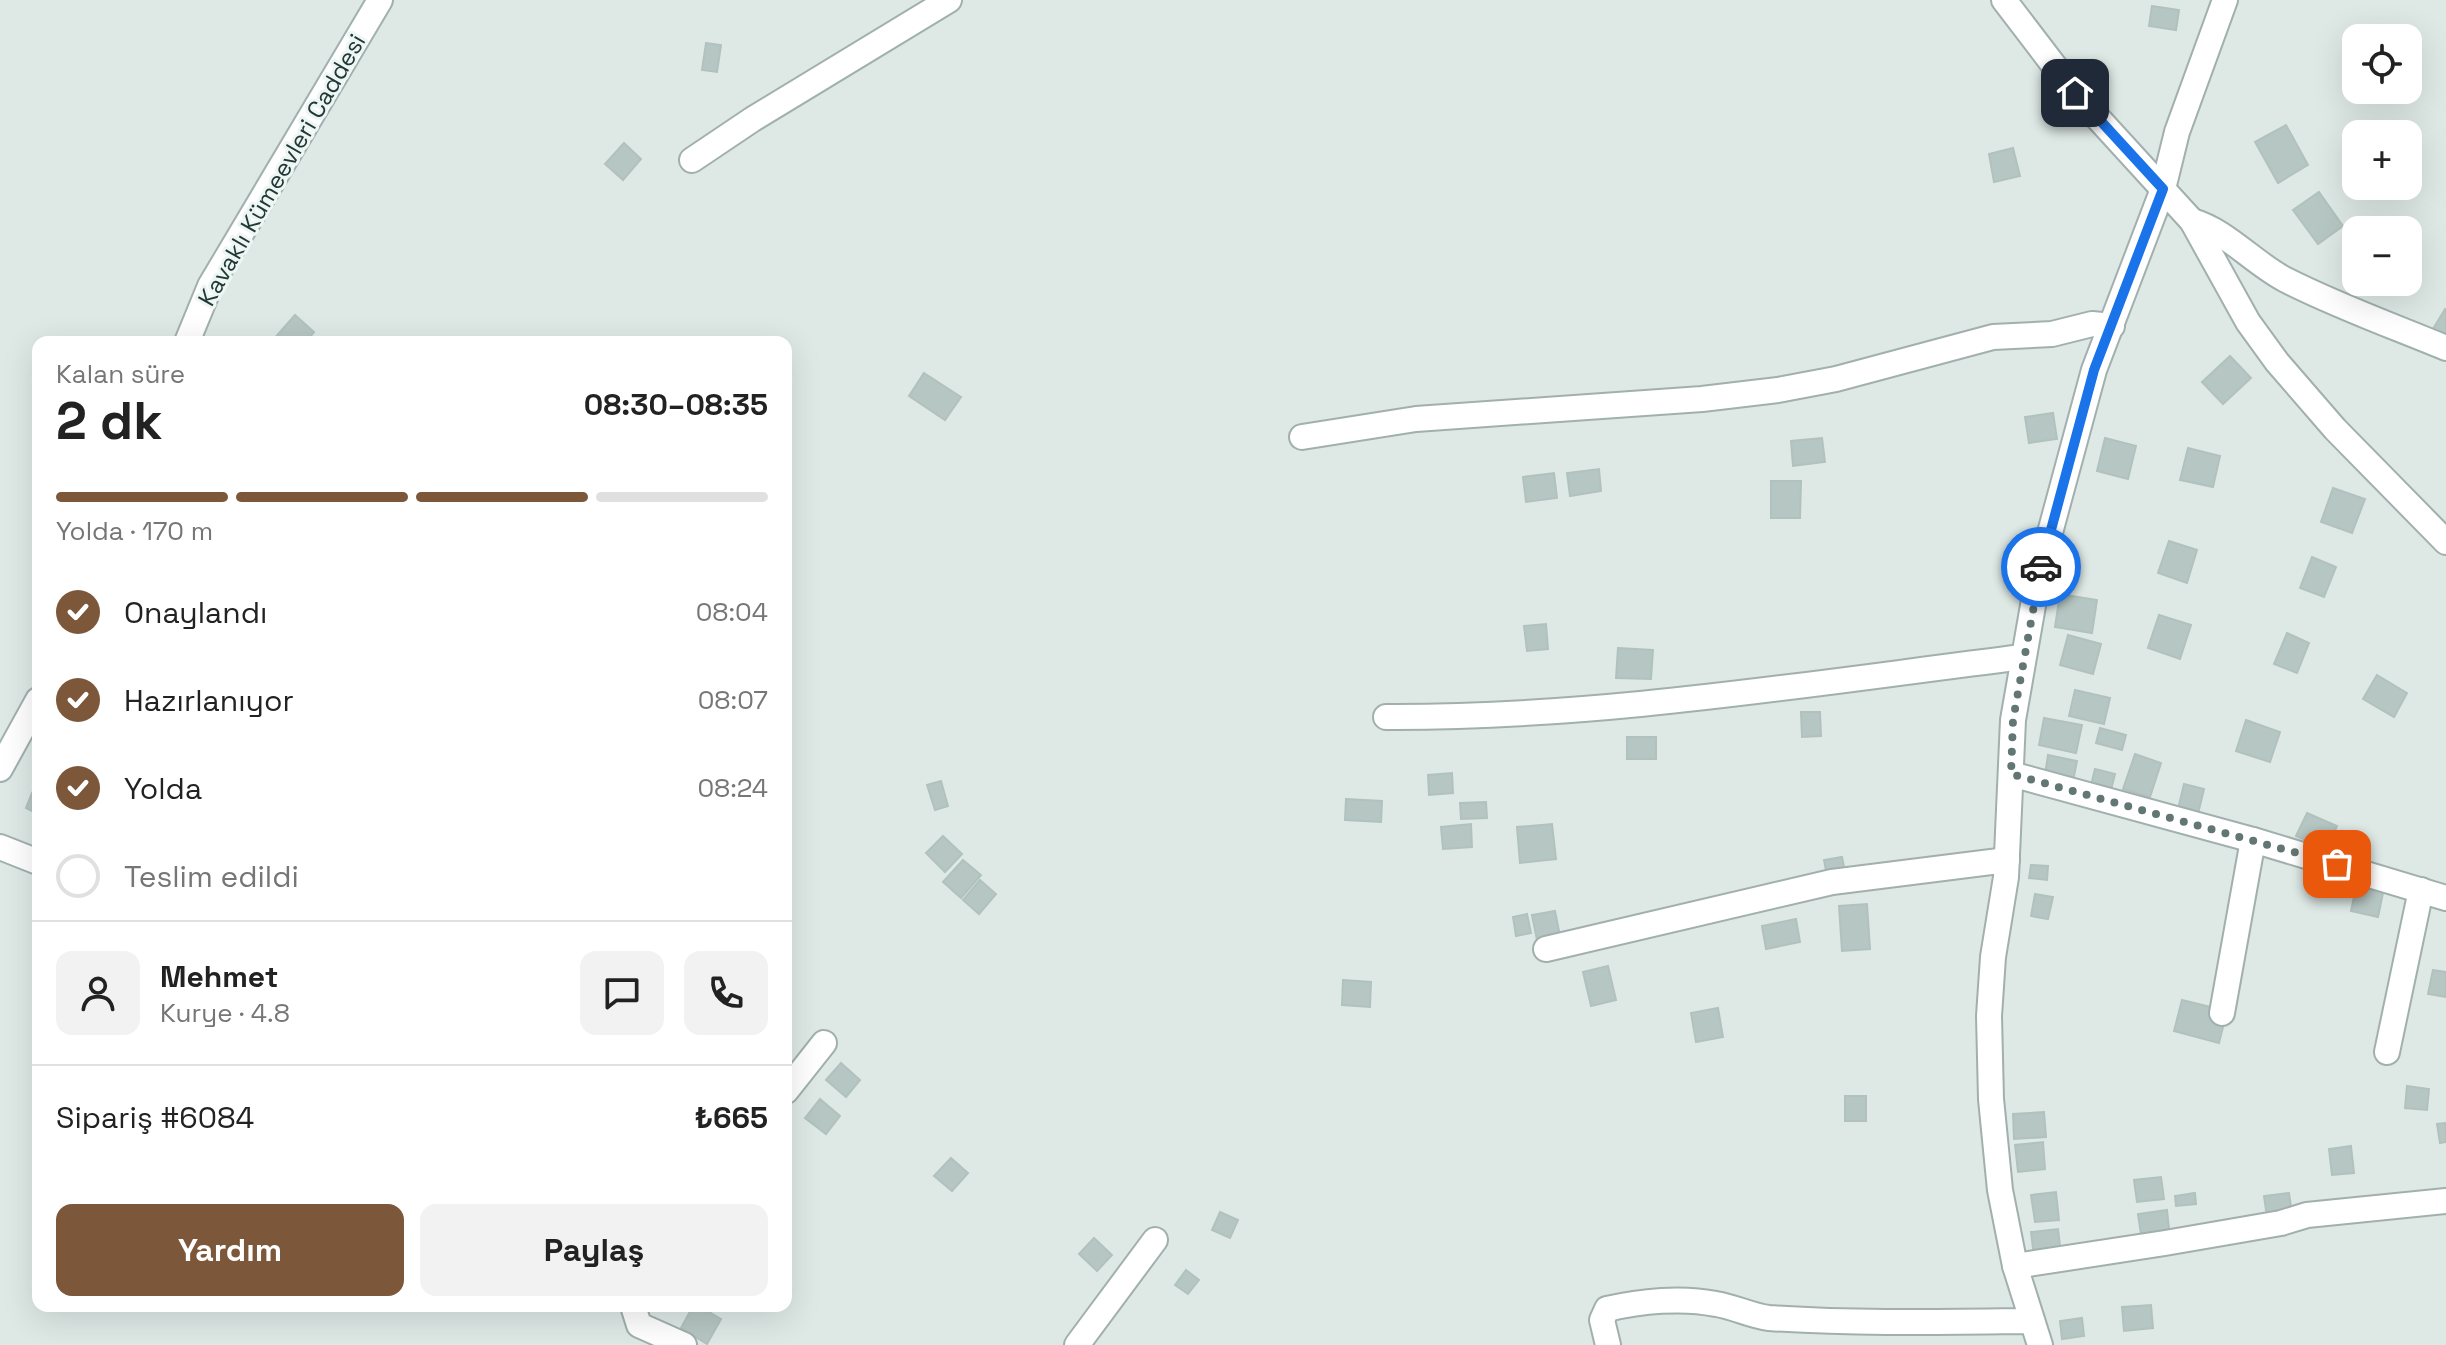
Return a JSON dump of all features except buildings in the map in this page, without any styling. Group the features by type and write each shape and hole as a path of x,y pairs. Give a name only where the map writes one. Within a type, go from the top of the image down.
{"street":[{"name":"Kavaklı Kümeevleri Caddesi","path":"189,336 210,286 380,0"},
{"path":"692,160 753,119 949,0"},
{"path":"2004,0 2075,93 2192,221 2248,322 2277,362 2335,429 2446,542"},
{"path":"2040,1345 2015,1266 2000,1190 1990,1091 1989,1016 1993,957 2007,860 2013,720 2042,562 2094,370 2163,189 2177,132 2225,0"},
{"path":"2192,221 2209,226 2237,249 2286,280 2446,348"},
{"path":"1302,437 1444,416 1655,403 1778,390 1836,379 1993,337 2052,334 2092,324 2112,326"},
{"path":"1386,717 1533,713 1646,704 2023,657"},
{"path":"0,769 32,711"},
{"path":"2011,774 2253,840 2446,898"},
{"path":"2222,1013 2253,840"},
{"path":"0,847 32,860"},
{"path":"1546,949 1832,882 2007,860"},
{"path":"2387,1052 2421,890"},
{"path":"792,1083 824,1043"},
{"path":"2015,1266 2179,1241 2281,1223 2307,1215 2446,1201"},
{"path":"1077,1345 1155,1240"},
{"path":"1608,1345 1602,1320 1607,1309 1677,1301 1704,1302 1754,1315 1791,1319 2032,1321"},
{"path":"635,1312 639,1325 684,1345"}],"way so far":[{"path":"2041,567 2013,720 2011,774 2337,864"}],"route":[{"path":"2041,567 2094,370 2163,189 2075,93"}]}
